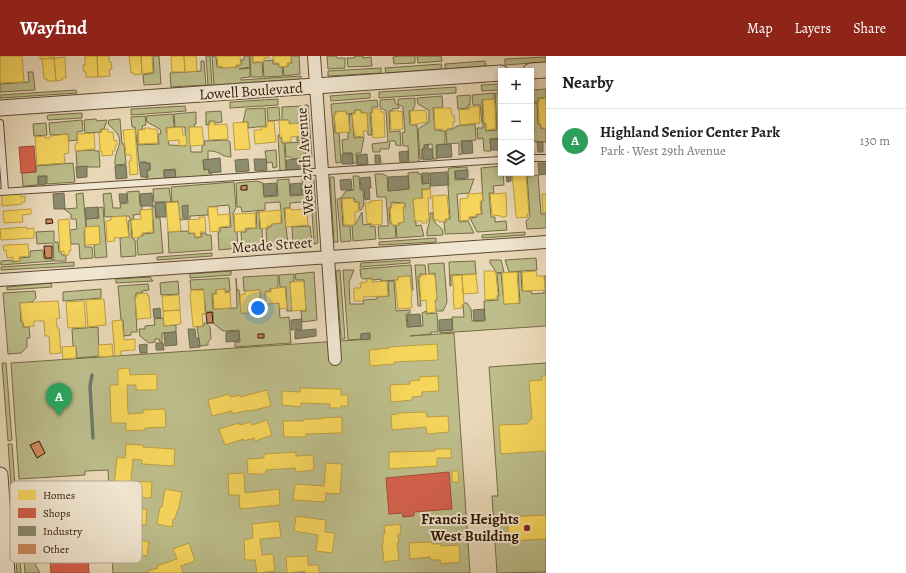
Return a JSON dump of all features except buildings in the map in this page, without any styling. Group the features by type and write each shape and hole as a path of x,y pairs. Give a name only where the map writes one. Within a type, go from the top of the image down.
{"street":[{"name":"West 27th Avenue","path":"314,56 335,359"},
{"path":"534,71 546,70"},
{"name":"Lowell Boulevard","path":"0,108 498,74"},
{"name":"Meade Street","path":"0,280 546,242"},
{"path":"0,475 2,533 7,573"}],"lane":[{"path":"0,123 2,192 498,160"},
{"path":"534,158 546,158"}],"green space":[{"path":"153,56 159,56 161,84 144,85 143,75 154,73"},
{"path":"206,56 210,56 212,85 208,85"},
{"path":"212,56 216,57 217,67 222,68 237,67 241,65 241,60 244,60 244,56 249,56 250,67 239,69 250,68 250,77 241,78 241,80 301,76 301,79 214,85"},
{"path":"250,56 253,56 253,63 262,62 263,77 251,77"},
{"path":"291,56 299,56 300,74 284,76 283,67 288,66 288,63 292,63"},
{"path":"327,56 345,58 345,68 328,69"},
{"path":"355,56 363,56 363,58 371,57 372,66 348,67 347,58 354,58"},
{"path":"415,56 415,63 394,64 393,57"},
{"path":"417,56 441,56 442,61 418,63"},
{"path":"546,57 546,62 505,65 505,59"},
{"path":"273,60 273,64 278,64 279,67 282,67 283,76 264,77 264,61"},
{"path":"201,61 204,61 206,85 171,87 170,73 201,71"},
{"path":"485,61 486,66 445,69 445,64"},
{"path":"441,64 442,69 386,73 385,68"},
{"path":"381,68 381,73 328,76 328,71"},
{"path":"28,72 33,72 35,90 0,92 0,84 29,82"},
{"path":"498,84 498,90 482,91 481,85"},
{"path":"456,87 456,93 379,98 379,92"},
{"path":"546,89 546,98 538,98 538,102 534,102 534,90"},
{"path":"76,90 77,93 0,98 0,95"},
{"path":"370,93 370,98 331,101 330,96"},
{"path":"494,93 494,99 482,100 482,123 480,105 473,105 472,95"},
{"path":"495,93 498,93 498,138 490,139 491,151 484,151 483,138 478,139 477,128 483,128 483,124 485,123 486,131 497,130"},
{"path":"470,95 470,105 468,105 468,108 458,109 457,96"},
{"path":"442,96 443,107 433,108 435,130 445,131 445,144 436,145 437,159 433,159 432,144 424,145 424,148 422,149 422,159 420,159 418,129 429,122 429,110 418,104 417,98"},
{"path":"415,98 413,110 409,111 410,125 417,125 419,163 409,163 408,146 403,146 402,133 405,132 403,107 398,104 398,99"},
{"path":"278,99 278,105 230,108 230,102"},
{"path":"395,99 395,103 399,106 399,108 389,111 390,132 400,131 401,146 396,145 395,141 390,141 389,149 380,149 380,152 373,152 372,144 388,142 386,111 380,107 380,100"},
{"path":"377,100 378,107 372,107 372,113 370,113 372,135 368,135 367,113 361,113 361,110 355,110 355,113 347,114 346,111 335,112 335,133 339,133 341,162 336,163 331,104"},
{"path":"534,103 537,103 538,124 540,124 541,129 546,128 546,142 534,141"},
{"path":"305,105 308,105 312,157 308,158"},
{"path":"185,106 186,111 131,115 131,109"},
{"path":"302,106 305,140 297,141 297,137 302,137 301,123 289,124 289,120 282,120 282,107"},
{"path":"279,107 280,120 268,121 267,108"},
{"path":"265,108 266,126 248,128 248,122 243,122 246,109"},
{"path":"221,111 222,122 215,123 215,121 209,121 209,124 206,125 206,112"},
{"path":"196,112 195,127 189,127 191,152 202,152 202,146 205,145 204,141 227,140 230,142 231,157 208,151 208,160 203,160 204,170 208,169 212,178 176,180 175,169 164,170 164,180 146,181 146,177 148,177 147,171 150,170 150,163 139,162 135,127 132,127 131,117 145,116 146,125 142,126 143,129 138,130 138,145 159,144 158,134 161,134 160,129 147,122 146,116 173,114 174,127 166,128 169,145 186,146 185,127 175,127 174,114"},
{"path":"82,113 82,118 48,120 47,116 49,115"},
{"path":"352,114 354,138 364,137 361,153 356,153 357,163 353,163 352,153 343,153 342,140 348,139 348,133 350,132 349,115"},
{"path":"96,119 97,121 107,120 104,129 101,129 101,132 85,133 84,120"},
{"path":"120,119 122,144 124,144 126,164 115,165 115,158 120,140 115,130 108,124 109,120"},
{"path":"82,120 83,131 77,132 77,140 69,141 68,134 50,135 49,123"},
{"path":"46,123 47,135 34,136 33,124"},
{"path":"475,124 476,140 461,141 462,154 459,155 459,143 447,144 447,129"},
{"path":"278,135 280,135 282,143 284,143 286,171 280,172"},
{"path":"305,142 306,158 292,159 291,157 286,157 285,143"},
{"path":"276,150 277,167 273,168 272,162 267,163 265,151"},
{"path":"76,151 99,151 100,167 77,167"},
{"path":"73,163 75,182 47,184 47,176 38,176 38,185 23,186 22,173 36,172 36,166"},
{"path":"498,166 498,176 503,176 504,185 493,186 494,193 489,193 491,217 495,217 495,222 506,221 507,230 477,232 470,218 477,217 477,214 482,214 481,202 483,201 481,168"},
{"path":"467,167 467,170 455,171 455,180 474,179 469,193 457,194 459,222 468,221 474,233 445,234 444,222 446,222 446,219 450,219 448,171 449,168"},
{"path":"418,172 418,174 421,174 422,184 430,183 430,189 422,189 422,198 413,199 416,226 421,225 424,236 397,238 396,225 404,222 403,208 405,207 405,203 392,202 391,208 389,208 390,223 395,225 396,238 379,239 378,226 388,226 388,223 386,197 377,197 375,174 383,174 387,176 388,191 409,189 408,173"},
{"path":"538,175 541,214 546,214 546,228 527,229 526,221 530,217 527,176"},
{"path":"353,176 359,176 360,190 363,190 364,205 361,210 359,210 359,202 355,202 354,198 341,198 346,191 354,190"},
{"path":"331,177 334,177 338,242 334,242"},
{"path":"312,178 314,180 318,243 314,244 310,179"},
{"path":"289,179 290,196 303,195 302,179 306,179 309,208 303,209 302,202 290,203 290,208 284,208 288,245 267,247 266,229 271,227 271,224 282,223 280,202 265,203 265,210 242,212 241,207 237,207 236,183 257,181 263,183 264,197 278,196 277,180"},
{"path":"234,182 236,208 233,213 235,232 237,232 238,248 219,250 218,232 220,232 220,228 231,227 229,205 208,207 208,215 190,216 190,219 180,220 178,201 172,202 171,187"},
{"path":"169,188 171,202 154,202 153,189"},
{"path":"139,191 140,206 142,206 142,210 140,210 140,214 133,215 134,219 130,219 129,216 105,217 103,194 111,193 113,208 121,208 120,204 128,203 127,192"},
{"path":"83,193 86,227 84,232 85,247 92,247 93,258 80,259 79,244 71,244 70,230 77,229 76,219 71,219 71,214 64,209 77,208 76,194"},
{"path":"341,198 343,226 350,226 351,241 341,242 337,199"},
{"path":"155,206 156,218 160,218 163,253 138,255 137,240 140,236 143,236 143,234 154,233 152,207"},
{"path":"103,207 107,257 95,258 94,245 100,244 99,226 86,227 86,219 99,218 98,208"},
{"path":"256,212 259,212 263,247 242,248 241,232 246,232 246,229 257,228"},
{"path":"362,212 363,225 371,224 371,227 375,226 376,239 353,241 352,225 355,225"},
{"path":"430,213 433,213 433,220 435,220 435,223 442,229 443,235 427,236"},
{"path":"131,220 132,238 135,240 136,256 121,257 120,238 129,237 128,221"},
{"path":"310,226 312,243 293,245 292,227"},
{"path":"54,231 54,242 58,242 59,252 61,252 62,255 66,255 66,261 54,261 53,243 37,244 36,232"},
{"path":"188,231 189,234 194,233 195,238 202,237 201,233 211,235 212,250 169,253 168,232"},
{"path":"525,232 525,235 482,238 482,235"},
{"path":"436,238 436,242 379,245 379,242"},
{"path":"43,250 44,259 53,259 53,261 1,265 1,261 20,261 20,258 30,257 30,251"},
{"path":"212,253 212,256 157,260 157,257"},
{"path":"536,258 537,270 509,272 505,260"},
{"path":"410,260 410,263 360,267 361,263"},
{"path":"490,260 501,260 504,272 497,273 490,263"},
{"path":"475,261 476,274 451,275 450,286 449,262"},
{"path":"74,262 74,266 1,270 1,267"},
{"path":"444,263 447,302 443,311 436,311 435,301 437,300 435,273 429,274 428,264"},
{"path":"411,265 413,290 411,290 410,276 398,277 398,280 381,281 381,279 363,279 361,277 360,269"},
{"path":"415,265 425,265 426,274 420,274 418,277 421,306 418,306"},
{"path":"340,270 345,339 341,339 336,271"},
{"path":"343,270 354,270 349,282 350,304 363,304 364,300 389,296 388,281 394,281 396,311 410,310 410,313 406,314 407,327 423,326 422,313 426,311 426,314 437,313 438,332 410,336 454,333 470,573 113,573 112,563 142,563 142,481 109,481 108,470 85,471 85,475 19,479 11,363 370,339 370,333 361,334 361,339 348,340"},
{"path":"231,271 231,275 190,278 190,274"},
{"path":"314,272 317,320 302,322 301,311 306,311 304,280 296,280 295,274"},
{"path":"518,272 521,272 522,291 531,291 532,294 544,293 544,276 546,276 546,326 440,333 440,331 453,330 452,317 464,317 464,303 467,303 471,309 472,321 485,321 484,301 498,300 497,274 501,273 504,304 520,303"},
{"path":"294,274 294,281 290,282 292,311 287,311 286,287 280,287 279,275"},
{"path":"278,275 278,288 270,289 270,291 265,292 266,304 279,303 280,318 289,317 291,343 235,347 235,342 240,342 239,330 223,331 213,323 213,312 206,312 203,289 191,290 190,280 229,278 230,291 225,292 225,289 216,290 216,293 212,294 213,309 237,308 236,278 237,290 239,290 241,313 249,313 254,305 261,304 260,290 244,291 243,277"},
{"path":"150,277 153,281 116,283 116,279"},
{"path":"178,281 179,294 161,295 160,283"},
{"path":"51,283 52,287 7,290 7,287"},
{"path":"148,284 149,290 142,291 142,293 136,293 135,296 137,332 131,332 131,335 124,336 118,286"},
{"path":"101,289 101,298 63,301 63,292"},
{"path":"35,291 36,298 32,302 20,303 21,322 23,322 23,327 29,327 30,338 27,338 27,347 21,353 8,354 3,293"},
{"path":"163,318 164,326 176,325 176,332 162,333 162,342 160,342 159,339 155,339 155,342 149,343 140,336 139,329 145,329 145,326 155,325 154,319"},
{"path":"204,323 210,327 211,338 208,345 200,346 197,327 204,326"},
{"path":"98,327 99,356 77,358 76,346 73,346 72,329"},
{"path":"2,363 6,363 12,440 8,441"},
{"path":"546,363 546,572 497,573 492,496 498,496 489,367"},
{"path":"8,444 12,444 15,481 11,481"},
{"path":"16,563 20,563 21,573 17,573"},
{"path":"24,563 35,563 40,573 25,573"}],"waterway":[{"path":"92,375 90,386 93,438"}],"place":[{"name":"Highland Senior Center Park","path":"59,416"},
{"name":"Francis Heights West Building","path":"527,528"}]}
